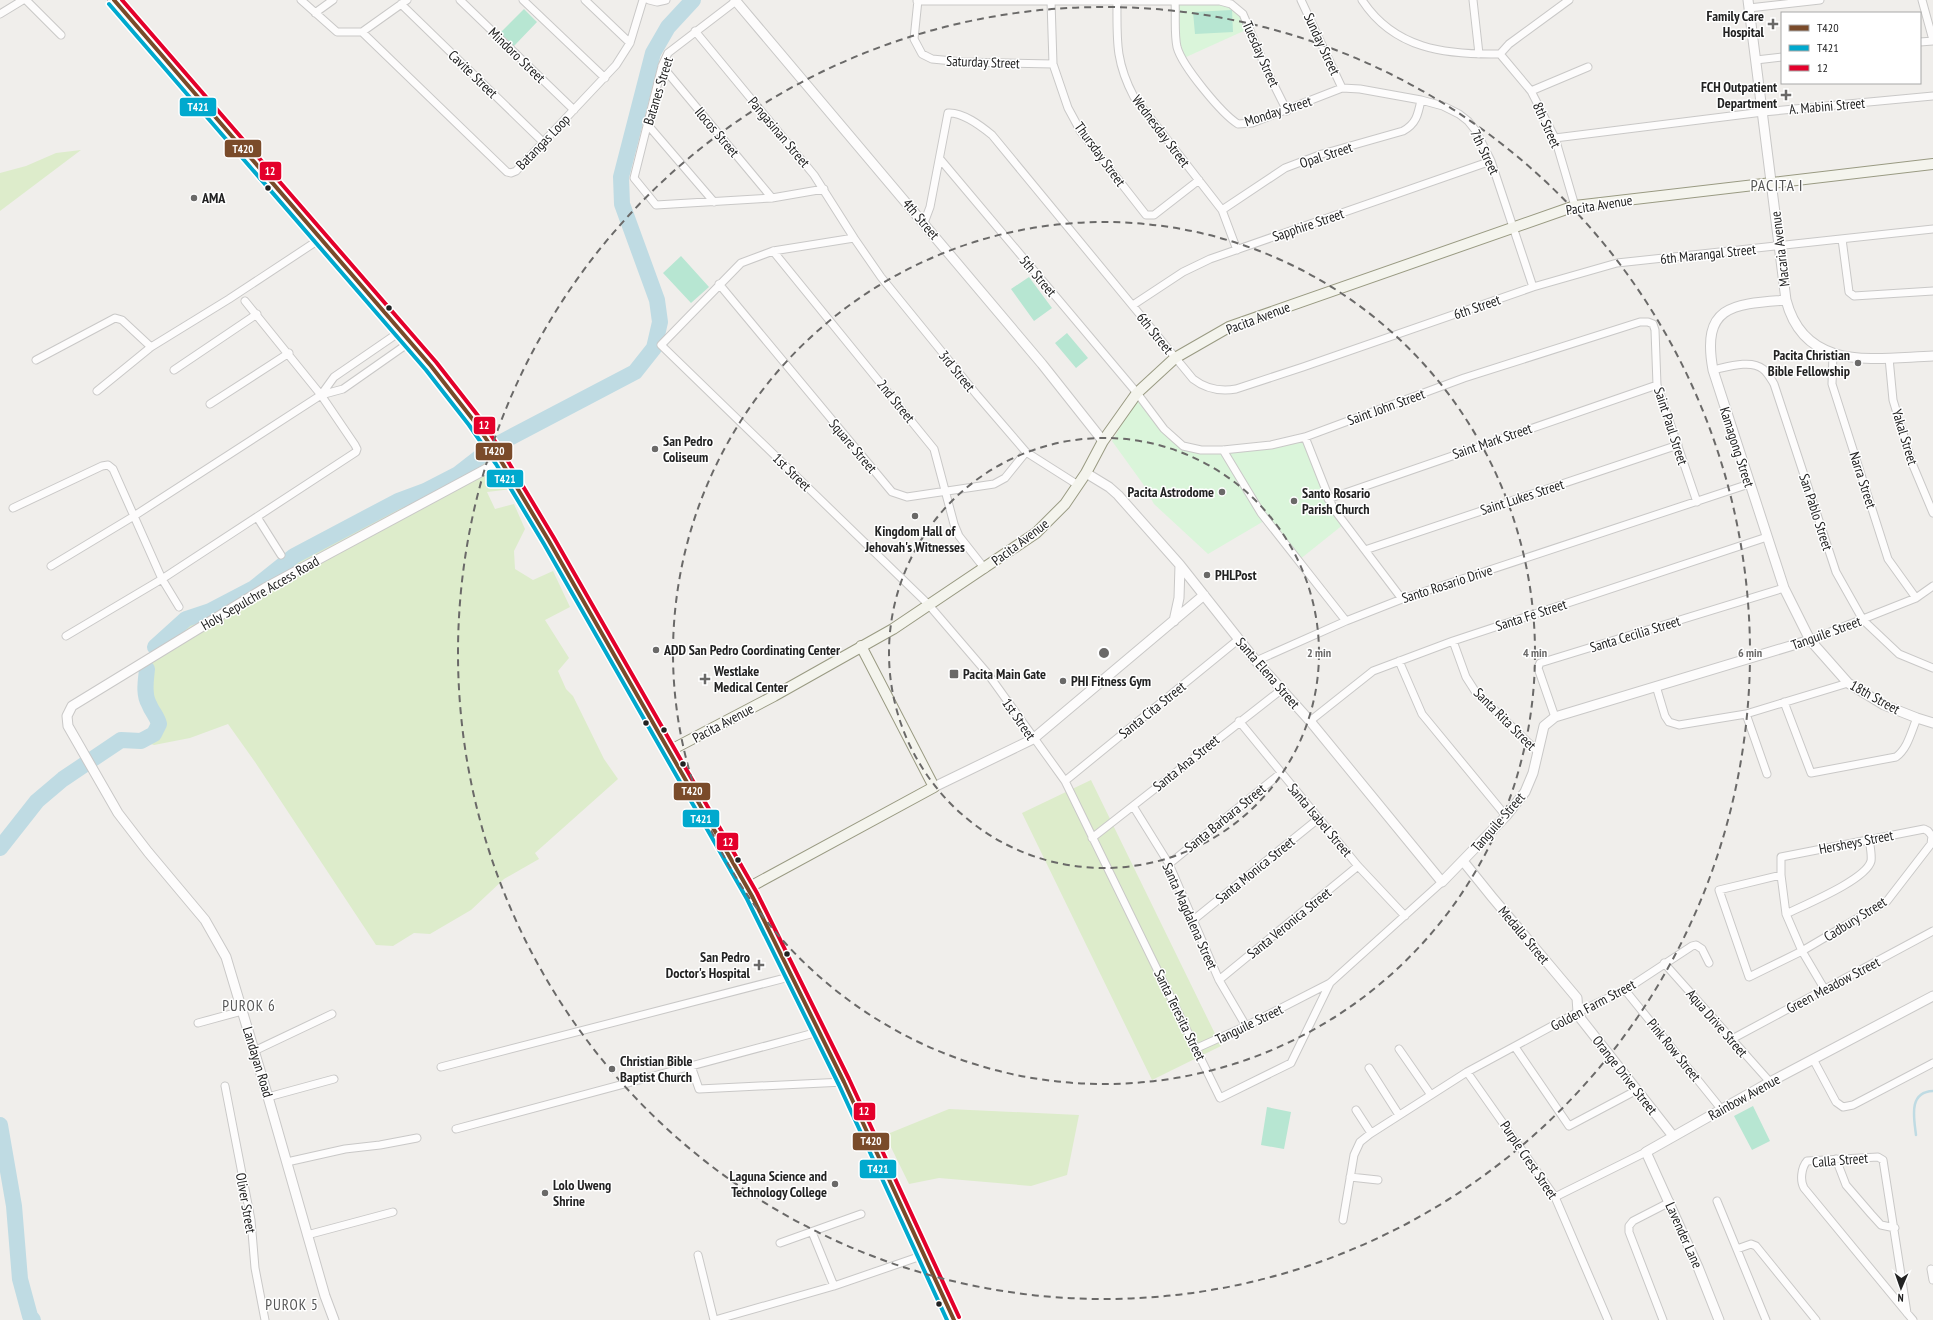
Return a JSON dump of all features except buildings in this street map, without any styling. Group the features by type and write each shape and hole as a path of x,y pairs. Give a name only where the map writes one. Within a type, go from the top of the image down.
{"highway":[{"path":"114,0 410,342 460,403 495,452 748,888 793,976 818,1032 844,1082 954,1320"}],"main road":[{"name":"Pacita Avenue","path":"669,751 774,696 893,629 928,604 985,569 1044,526 1065,504 1086,473 1103,441 1137,393 1175,358 1229,327 1514,226 1575,206 1933,164"},
{"path":"748,888 934,787 861,646"}],"street":[{"path":"0,14 24,0 61,35"},
{"path":"301,0 337,32 362,32 404,2"},
{"path":"315,13 333,0"},
{"name":"Mindoro Street","path":"460,0 574,110"},
{"path":"523,0 605,78"},
{"path":"585,0 630,43"},
{"name":"Batangas Loop","path":"362,32 507,172 511,173 516,172 616,65 630,43 643,0"},
{"path":"649,0 657,2 666,0"},
{"name":"Batanes Street","path":"714,202 656,205 634,178 662,66 668,53 735,0"},
{"name":"4th Street","path":"735,0 1042,364 1103,441"},
{"name":"Sunday Street","path":"1301,0 1342,88"},
{"path":"1362,0 1380,22 1396,35 1443,51 1479,54 1500,54 1509,44 1569,0"},
{"path":"1473,0 1479,54"},
{"path":"1749,4 1820,0"},
{"path":"1921,42 1933,41 1922,0"},
{"name":"Tuesday Street","path":"918,1 1220,1 1231,4 1243,14 1268,73 1287,110"},
{"name":"Saturday Street","path":"918,1 914,39 922,54 932,59 963,62 1053,64"},
{"name":"Thursday Street","path":"1051,1 1053,64 1068,108 1081,132 1146,215 1154,216 1199,180"},
{"name":"Wednesday Street","path":"1117,1 1117,47 1124,78 1134,97 1222,210 1237,250"},
{"name":"Monday Street","path":"1175,1 1177,47 1183,61 1229,117 1238,124 1252,123 1342,88"},
{"name":"Cavite Street","path":"404,2 544,143"},
{"name":"Macaria Avenue","path":"1749,4 1786,300 1789,312 1796,325 1810,342 1833,354 1855,359 1933,356"},
{"name":"Pangasinan Street","path":"696,31 824,189 854,238"},
{"name":"8th Street","path":"1500,54 1531,90 1555,138 1575,206"},
{"path":"1756,60 1781,57"},
{"name":"Ilocos Street","path":"662,66 772,198"},
{"path":"1531,90 1588,67"},
{"name":"7th Street","path":"1342,88 1360,89 1421,100 1443,106 1468,121 1476,131 1491,160 1533,287"},
{"name":"A. Mabini Street","path":"1555,138 1763,112 1933,96"},
{"name":"Opal Street","path":"1222,210 1285,168 1322,154 1403,131 1412,127 1417,119 1421,100"},
{"name":"6th Street","path":"924,223 930,207 948,113 955,113 980,126 992,135 1133,305 1192,379 1211,389 1224,391 1236,389 1303,367 1533,287"},
{"path":"647,124 714,202 772,198 824,189"},
{"name":"5th Street","path":"940,159 1137,393"},
{"name":"Sapphire Street","path":"1133,305 1183,272 1210,259 1491,160"},
{"name":"6th Marangal Street","path":"1533,287 1617,263 1933,229"},
{"name":"1st Street","path":"854,238 773,251 740,263 661,345 928,604 988,674 1033,739 1065,781"},
{"name":"3rd Street","path":"854,238 882,277 977,395 1026,452 1078,485"},
{"path":"97,391 151,347 229,299 320,239"},
{"path":"1842,239 1848,292 1854,296 1933,292"},
{"name":"2nd Street","path":"773,251 934,449 959,536 985,569"},
{"name":"Square Street","path":"719,284 892,492 906,497 994,484 1005,478 1026,452"},
{"name":"Kamagong Street","path":"1786,300 1750,303 1728,309 1716,321 1711,337 1710,354 1713,370 1749,484 1784,588 1810,640"},
{"path":"66,636 162,578 356,452 357,449 355,445 321,396 246,301"},
{"path":"174,370 257,314"},
{"path":"36,360 116,318 122,320 151,347"},
{"name":"Saint John Street","path":"1137,393 1164,429 1183,446 1201,450 1223,450 1271,445 1305,437 1479,373 1640,322 1648,322 1653,324"},
{"name":"Saint Paul Street","path":"1653,324 1655,330 1657,385 1697,502"},
{"path":"321,396 334,377 401,332"},
{"path":"52,566 134,516 321,396 343,389 410,342"},
{"path":"210,404 288,353"},
{"name":"Narra Street","path":"1833,354 1832,384 1888,559 1916,598"},
{"name":"Yakal Street","path":"1889,358 1893,400 1912,463 1933,513"},
{"name":"San Pablo Street","path":"1713,370 1747,364 1762,368 1769,375 1774,384 1836,572 1863,620 1899,654 1933,668"},
{"name":"Saint Mark Street","path":"1328,498 1657,385"},
{"path":"1305,437 1333,508 1402,599"},
{"name":"Saint Lukes Street","path":"1365,550 1678,445"},
{"path":"1223,450 1261,513 1346,621"},
{"name":"Holy Sepulchre Access Road","path":"93,769 68,726 67,716 72,706 265,588 495,452"},
{"path":"13,508 102,466 108,465 113,469 162,578 179,607"},
{"name":"Santa Elena Street","path":"1086,473 1109,487 1118,495 1180,565 1256,661 1310,721 1442,882"},
{"name":"Santo Rosario Drive","path":"1256,661 1346,621 1402,599 1749,484"},
{"path":"257,517 281,555"},
{"name":"Santa Fe Street","path":"1310,721 1372,670 1453,641 1767,537"},
{"path":"1174,621 1179,598 1180,565"},
{"name":"Tanguile Street","path":"1197,1048 1246,1026 1330,982 1442,882 1506,816 1525,792 1533,773 1544,726 1555,717 1810,640 1916,598 1933,586"},
{"name":"Santa Cecilia Street","path":"1555,717 1538,668 1540,663 1784,588"},
{"path":"934,787 1033,739 1204,595"},
{"name":"Santa Cita Street","path":"1065,781 1239,639"},
{"name":"18th Street","path":"1810,640 1848,683 1884,705 1933,723"},
{"name":"Santa Rita Street","path":"1453,641 1466,677 1475,691 1538,752"},
{"path":"1399,661 1422,714 1506,816"},
{"path":"1656,686 1665,716 1669,722 1679,725 1746,714 1848,683"},
{"name":"Santa Ana Street","path":"1092,838 1281,690"},
{"path":"1784,702 1811,773 1896,757 1902,752 1906,745 1917,718"},
{"path":"1746,714 1767,774"},
{"name":"Santa Isabel Street","path":"1240,721 1318,819 1358,866 1405,916"},
{"name":"Landayan Road","path":"93,769 118,813 148,852 205,920 226,957 325,1296 334,1320"},
{"name":"Santa Barbara Street","path":"1169,864 1281,773"},
{"name":"Santa Teresita Street","path":"1065,781 1221,1098 1290,1063 1330,982"},
{"name":"Santa Magdalena Street","path":"1133,806 1169,864 1192,921 1219,980 1246,1026"},
{"name":"Santa Monica Street","path":"1192,921 1318,819"},
{"name":"Hersheys Street","path":"1781,875 1781,857 1924,829 1930,832"},
{"name":"Cadbury Street","path":"1781,875 1719,890 1749,977 1802,951 1887,901 1931,844 1932,836 1930,832"},
{"path":"1786,914 1833,891 1854,879 1865,870 1871,862 1869,839"},
{"name":"Medalla Street","path":"1463,860 1492,897 1578,998 1578,1012"},
{"name":"Santa Veronica Street","path":"1219,980 1358,866"},
{"path":"1781,875 1786,914 1802,951 1825,990"},
{"name":"Green Meadow Street","path":"1732,1039 1933,932"},
{"name":"Golden Farm Street","path":"1343,1220 1354,1155 1360,1142 1372,1132 1467,1072 1578,1012 1625,990 1664,963 1696,945 1702,949 1709,962"},
{"name":"Aqua Drive Street","path":"1664,963 1770,1082"},
{"path":"441,1067 793,976"},
{"name":"Pink Row Street","path":"1625,990 1722,1110"},
{"name":"Rainbow Avenue","path":"1555,1197 1646,1152 1770,1082 1933,996"},
{"path":"198,1023 242,1011"},
{"name":"Orange Drive Street","path":"1578,1012 1581,1019 1673,1136"},
{"path":"254,1051 332,1014"},
{"path":"456,1129 818,1032"},
{"path":"1515,1046 1569,1126 1637,1090"},
{"path":"1399,1049 1431,1095"},
{"path":"1813,1059 1836,1102 1843,1106 1853,1105 1933,1063"},
{"path":"690,1066 700,1089 844,1082"},
{"path":"1369,1068 1399,1115"},
{"name":"Purple Crest Street","path":"1467,1072 1555,1197 1608,1320"},
{"path":"268,1097 334,1079"},
{"name":"Oliver Street","path":"225,1086 251,1220 255,1268 265,1320"},
{"path":"1356,1110 1372,1132"},
{"path":"287,1162 345,1149 380,1145 417,1138"},
{"name":"Lavender Lane","path":"1646,1152 1670,1202 1719,1320"},
{"name":"Calla Street","path":"1907,1313 1882,1158 1807,1161 1804,1165 1802,1184 1907,1313 1913,1320"},
{"path":"1836,1159 1846,1184 1871,1214 1881,1225 1894,1228"},
{"path":"1350,1177 1378,1180"},
{"path":"1717,1201 1766,1320"},
{"path":"1663,1320 1629,1232 1629,1226 1633,1221 1670,1202"},
{"path":"307,1235 393,1212"},
{"path":"780,1243 861,1214"},
{"path":"812,1232 834,1286"},
{"path":"1737,1249 1751,1244 1756,1246 1816,1320"},
{"path":"698,1255 715,1320 834,1286 924,1255"},
{"path":"1932,1269 1933,1280"}],"green space":[{"path":"1175,1 1220,1 1243,14 1248,29 1184,58 1177,47"},
{"path":"524,9 537,22 514,46 500,33"},
{"path":"1232,10 1233,32 1195,34 1193,12"},
{"path":"81,150 0,211 0,173 26,166 56,153"},
{"path":"681,256 709,287 691,303 663,273"},
{"path":"1029,277 1052,308 1034,321 1011,289"},
{"path":"1067,333 1088,358 1076,368 1055,343"},
{"path":"1138,394 1183,448 1223,450 1264,521 1208,554 1154,504 1143,484 1112,441"},
{"path":"1297,441 1303,442 1331,510 1344,524 1299,560 1261,513 1225,452"},
{"path":"487,459 511,489 487,492 495,509 514,504 525,529 514,551 515,569 533,580 553,571 570,607 545,620 569,658 558,671 566,689 573,696 604,759 618,779 535,853 539,859 504,879 471,910 430,934 414,933 393,946 376,945 255,762 228,724 190,738 154,745 141,741 153,734 159,724 157,716 148,703 145,688 147,669 155,647 186,619 210,611 254,588 301,558 407,503 456,484"},
{"path":"1091,780 1221,1046 1152,1080 1022,813"},
{"path":"1753,1106 1770,1141 1752,1150 1734,1116"},
{"path":"1267,1107 1291,1112 1284,1149 1261,1145"},
{"path":"949,1109 1079,1115 1067,1175 1031,1186 939,1178 909,1184 885,1135"}],"waterway":[{"path":"155,647 186,619 210,611 254,588 294,556 398,501 425,491 458,474 494,446 635,372 654,348 660,322 657,300 622,204 621,177 653,53 668,27 693,0"},
{"path":"0,848 37,801 63,779 121,740 141,741 154,734 159,724 146,696 145,687 147,669"},
{"path":"1916,1135 1914,1121 1914,1107 1916,1101 1925,1092 1933,1091"},
{"path":"0,1125 14,1206 20,1279 30,1316 33,1320"}],"transit line":[{"name":"T420","path":"114,0 431,366 474,421 501,461 549,541 752,896 844,1082 954,1320"},
{"name":"12","path":"122,0 436,362 479,417 506,458 554,538 757,893 849,1079 959,1317"},
{"name":"T421","path":"109,4 426,370 469,425 496,464 544,544 747,899 839,1085 947,1320"}],"place":[{"name":"Family Care Hospital","path":"1773,24"},
{"name":"FCH Outpatient Department","path":"1786,95"},
{"name":"AMA","path":"194,198"},
{"name":"Pacita Christian Bible Fellowship","path":"1858,363"},
{"name":"San Pedro Coliseum","path":"655,449"},
{"name":"Pacita Astrodome","path":"1222,492"},
{"name":"Santo Rosario Parish Church","path":"1294,501"},
{"name":"Kingdom Hall of Jehovah's Witnesses","path":"915,516"},
{"name":"PHLPost","path":"1207,575"},
{"name":"ADD San Pedro Coordinating Center","path":"656,650"},
{"name":"Pacita Main Gate","path":"954,674"},
{"name":"Westlake Medical Center","path":"705,679"},
{"name":"PHI Fitness Gym","path":"1063,681"},
{"name":"San Pedro Doctor's Hospital","path":"759,965"},
{"name":"Christian Bible Baptist Church","path":"612,1069"},
{"name":"Laguna Science and Technology College","path":"835,1184"},
{"name":"Lolo Uweng Shrine","path":"545,1193"}],"district":[{"name":"PACITA I","path":"1777,185"},
{"name":"PUROK 6","path":"249,1006"},
{"name":"PUROK 5","path":"292,1305"}]}
